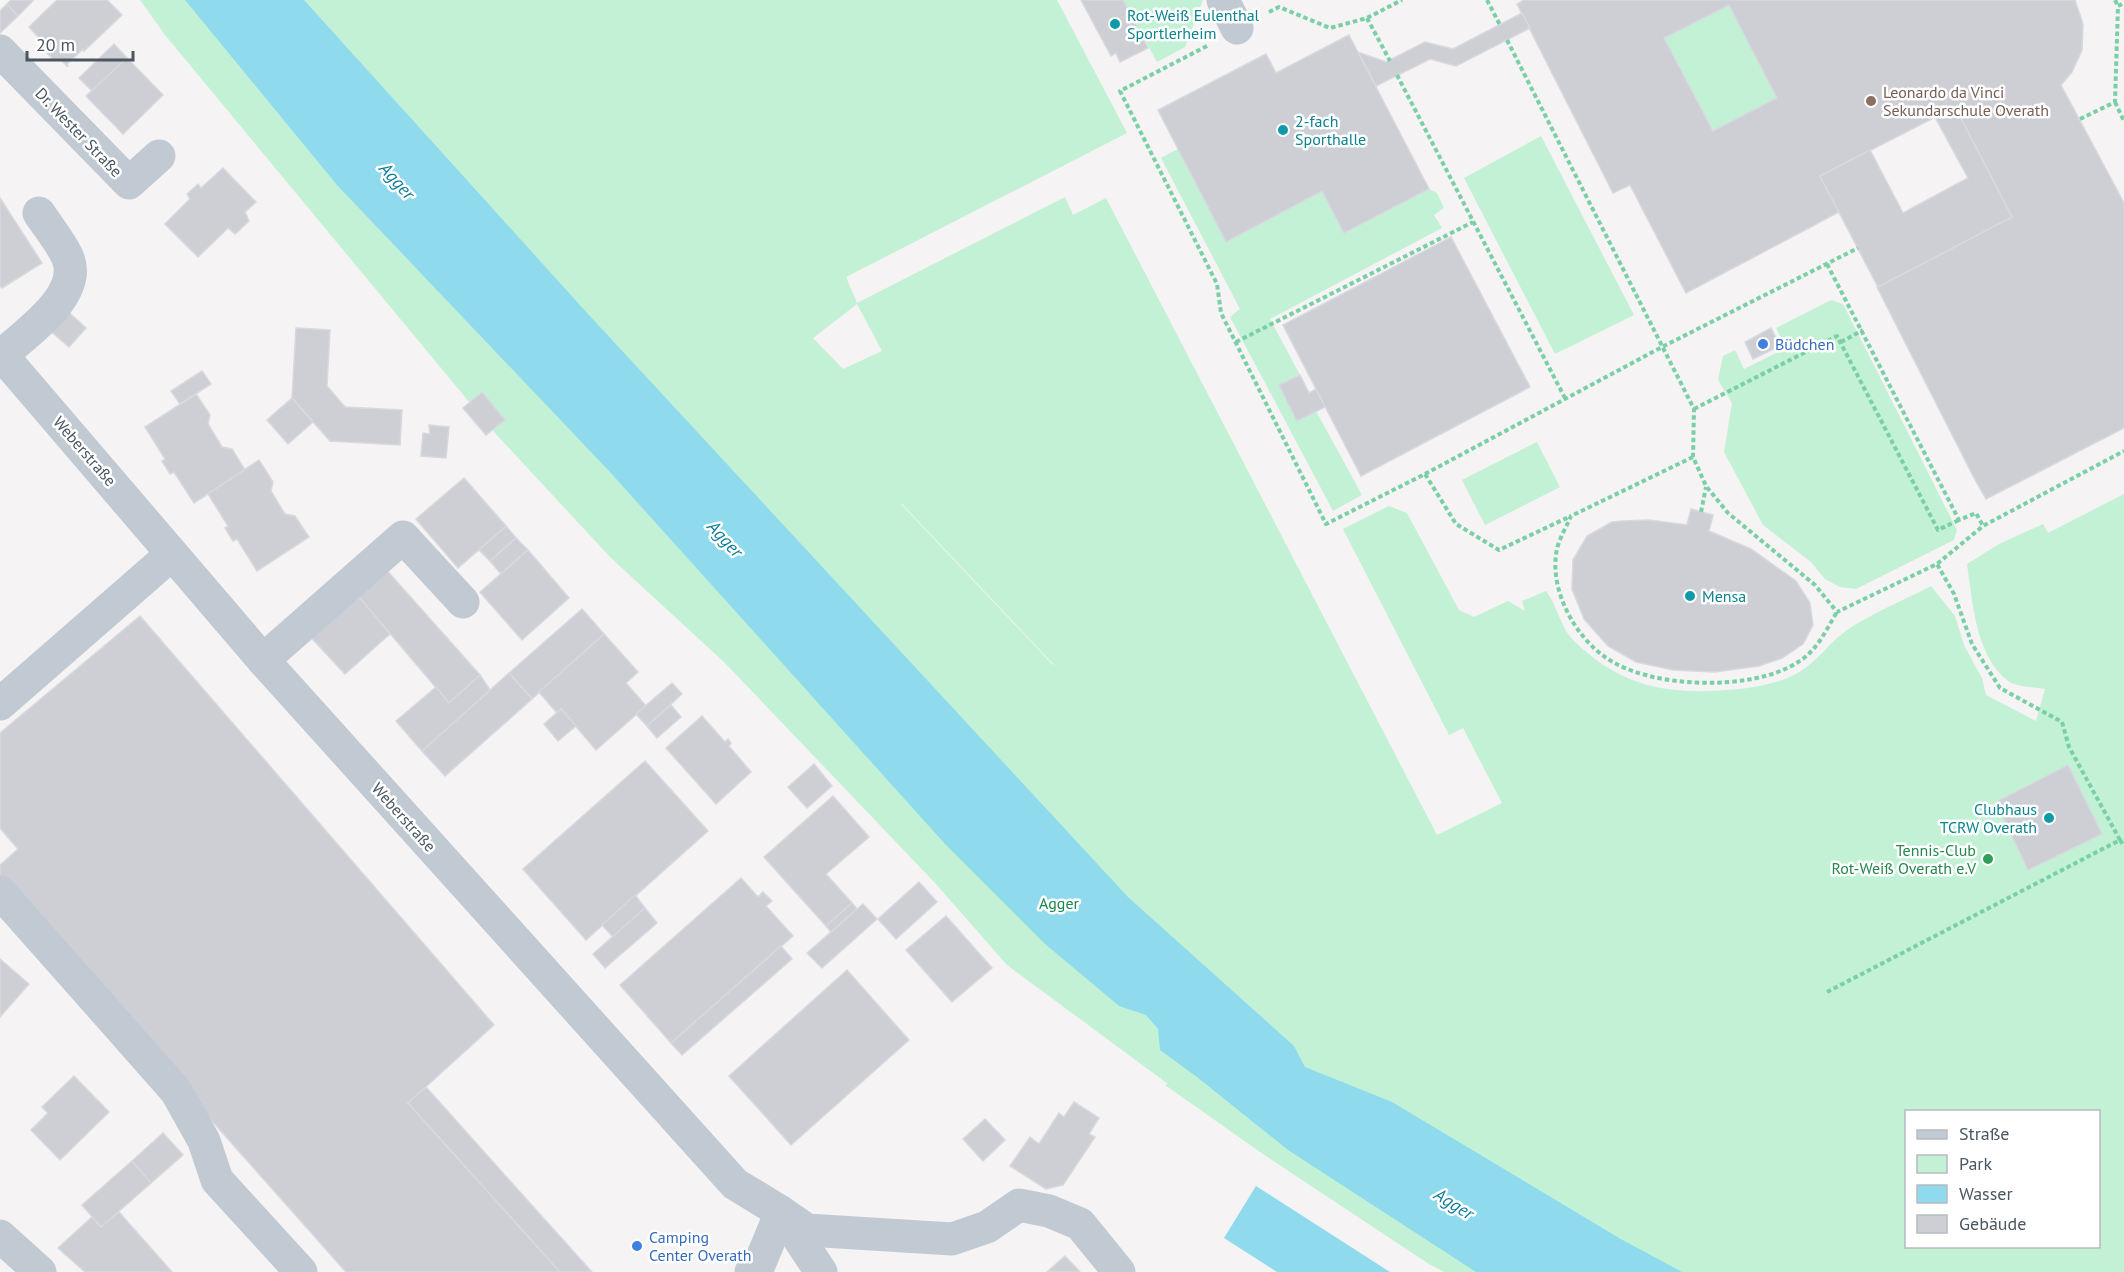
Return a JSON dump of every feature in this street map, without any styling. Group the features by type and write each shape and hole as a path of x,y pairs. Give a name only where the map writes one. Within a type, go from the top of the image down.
{"street":[{"path":"1223,0 1238,28"},
{"name":"Dr. Wester Straße","path":"0,51 129,183 159,156"},
{"path":"1,354 55,307 66,292 71,276 68,257 39,213"},
{"name":"Weberstraße","path":"1,354 263,660 735,1184 807,1230 952,1239 987,1227 1019,1205 1049,1211 1080,1224 1119,1272"},
{"path":"263,660 403,537 463,602"},
{"path":"0,704 172,554"},
{"path":"0,892 176,1090 204,1141 217,1180 301,1272"},
{"path":"751,1272 759,1266 781,1212"},
{"path":"781,1212 822,1272"},
{"path":"0,1236 40,1272"}],"path":[{"path":"1402,0 1367,18 1330,28 1279,7 1120,91 1216,285 1221,313 1326,524 1566,400 1662,347 1858,248"},
{"path":"1487,0 1500,25"},
{"path":"2115,0 2118,6 2115,102 2124,121"},
{"path":"2118,6 2124,3"},
{"path":"1367,18 1390,61"},
{"path":"1507,40 1694,409 1693,457 1706,486 1728,513 1815,585 1837,612"},
{"path":"1397,75 1566,400"},
{"path":"2080,119 2115,102"},
{"path":"1235,342 1473,222"},
{"path":"1827,264 1959,520"},
{"path":"1840,342 1863,330"},
{"path":"1694,409 1838,336 1938,530 1976,513 1983,525"},
{"path":"1570,516 1556,554 1557,588 1577,629 1605,658 1644,675 1689,682 1742,681 1765,676 1798,662 1818,643 1837,612 1937,564 1983,525 2124,451"},
{"path":"1425,474 1456,524 1499,550 1693,457"},
{"path":"1701,512 1706,486"},
{"path":"1937,564 1954,594 1972,644 2000,688 2062,722 2069,747 2124,846"},
{"path":"1827,992 2120,840"}],"green space":[{"path":"140,0 1057,0 1127,133 846,277 857,303 1065,197 1073,215 1106,198 1437,835 1502,803 1463,728 1449,735 1343,529 1389,506 1407,513 1459,610 1474,617 1508,601 1525,611 1522,601 1546,591 1568,634 1595,659 1631,680 1675,690 1716,691 1757,687 1790,677 1808,666 1850,628 1931,586 1955,616 1964,645 1982,678 1986,695 2036,721 2045,689 2011,683 1997,670 1982,643 1977,627 1967,564 1999,544 2043,524 2048,533 2124,494 2124,1272 1444,1272 1263,1154 1165,1085 1168,1084 1007,965 936,884 725,663 611,558 494,432 165,35","holes":["857,304 882,351 843,369 813,338","902,504 1055,666 1052,664"]},
{"path":"1123,0 1203,0 1185,47 1157,62"},
{"path":"1729,5 1777,98 1713,131 1664,38"},
{"path":"1541,136 1634,315 1555,354 1464,178"},
{"path":"1178,149 1226,241 1322,191 1345,233 1429,189 1437,193 1444,208 1434,215 1442,228 1270,319 1300,375 1279,386 1297,421 1316,411 1362,495 1333,511 1230,317 1240,309 1161,158"},
{"path":"1831,300 1843,304 1957,530 1954,540 1856,589 1840,587 1825,579 1811,562 1763,525 1724,452 1732,403 1718,380 1723,356 1735,350 1744,369 1786,348 1776,328"},
{"path":"1537,442 1560,487 1485,525 1462,480"}],"water":[{"name":"Agger","path":"185,0 304,0 588,314 1128,897 1294,1046 1305,1067 1392,1102 1619,1238 1682,1272 1476,1272 1288,1150 1160,1050 1158,1029 1146,1015 1119,1006 1044,943 946,845 609,471 337,185"},
{"path":"1256,1186 1390,1272 1277,1272 1224,1238"}],"building":[{"path":"11,0 33,1 18,16 7,4"},
{"path":"57,0 107,0 122,15 67,64 68,67 60,59 53,59 42,48 42,41 29,27"},
{"name":"Rot-Weiß Eulenthal Sportlerheim","path":"1081,0 1123,0 1148,48 1120,62 1116,53 1111,56"},
{"path":"1524,0 2075,0 2083,24 2082,50 2072,72 2061,85 2124,203 2124,428 1986,499 1973,476 1877,287 2012,217 1955,107 1820,176 1839,212 1686,293 1630,185 1613,193 1517,4","holes":["1729,5 1777,98 1713,131 1664,38"]},
{"path":"7,4 18,16 0,33 0,11"},
{"path":"1522,13 1530,28 1456,66 1430,59 1376,86 1358,52 1386,62 1425,42 1453,49"},
{"name":"2-fach Sporthalle","path":"1349,35 1429,189 1344,233 1322,191 1226,242 1158,110 1266,54 1276,73"},
{"path":"114,44 127,58 92,91 79,78"},
{"path":"127,58 163,95 123,134 86,96"},
{"path":"1955,107 2012,217 1878,287 1820,176 1870,150 1903,213 1968,178 1935,117"},
{"path":"223,168 256,202 245,212 249,221 235,234 228,228 198,257 165,224 190,199 187,194 198,184 201,188"},
{"path":"0,198 42,263 2,288 0,286"},
{"path":"1451,237 1530,387 1361,476 1283,325"},
{"path":"65,309 86,328 69,347 48,329"},
{"path":"296,328 330,330 327,386 345,407 402,410 400,445 330,441 292,398"},
{"name":"Büdchen","path":"1771,328 1780,346 1753,359 1745,342"},
{"path":"202,371 211,384 180,404 171,391"},
{"path":"1300,375 1309,393 1316,389 1325,407 1297,421 1279,385"},
{"path":"482,392 505,420 486,435 463,408"},
{"path":"196,394 210,415 208,424 222,447 232,449 245,470 194,503 174,472 170,474 162,461 165,459 145,427"},
{"path":"292,398 313,422 288,444 267,420"},
{"path":"429,425 449,427 446,458 421,456 423,433 430,434"},
{"path":"259,460 273,482 271,491 285,514 295,516 309,537 257,571 237,539 233,541 225,528 228,526 208,494"},
{"path":"464,478 506,526 458,568 416,519"},
{"name":"Mensa","path":"1691,509 1713,515 1709,531 1751,549 1796,581 1810,603 1813,625 1803,644 1782,658 1759,666 1715,672 1673,670 1636,662 1608,646 1584,619 1572,589 1573,560 1587,536 1612,522 1649,520 1687,525"},
{"path":"506,526 516,538 490,561 479,550"},
{"path":"516,538 528,550 501,574 490,561"},
{"path":"528,550 569,598 522,640 480,592"},
{"path":"382,565 480,675 449,703 354,591"},
{"path":"354,591 390,634 345,674 306,632"},
{"path":"582,609 604,634 532,699 509,673"},
{"path":"140,616 494,1025 408,1103 560,1272 346,1272 0,882 0,865 18,849 0,828 0,733"},
{"path":"604,634 638,672 626,683 646,706 596,750 561,709 557,713 539,692"},
{"path":"509,673 532,699 445,776 422,751"},
{"path":"480,675 490,690 422,751 396,721 436,687 449,703"},
{"path":"672,683 682,694 647,726 636,714"},
{"path":"671,705 681,717 657,738 647,726"},
{"path":"561,709 576,726 558,741 544,724"},
{"path":"702,716 725,742 728,739 731,743 729,746 751,772 716,804 666,748"},
{"path":"645,761 708,831 586,940 523,869"},
{"path":"814,764 832,786 807,808 788,787"},
{"name":"Clubhaus TCRW Overath","path":"2068,765 2102,834 2028,870 1996,802"},
{"path":"833,796 869,837 826,874 852,903 826,926 764,857"},
{"path":"741,878 758,897 763,892 772,901 766,906 793,936 671,1043 620,985"},
{"path":"919,882 937,902 896,939 878,919"},
{"path":"635,895 645,908 613,937 602,925"},
{"path":"852,903 857,909 831,932 826,926"},
{"path":"863,904 877,919 822,968 807,953"},
{"path":"645,908 657,923 605,968 593,954"},
{"path":"946,916 992,968 952,1002 906,950"},
{"path":"781,946 792,959 682,1055 671,1043"},
{"path":"0,959 29,984 0,1017"},
{"path":"847,970 909,1040 791,1145 729,1076"},
{"path":"74,1076 109,1112 60,1160 31,1130 48,1113 42,1107"},
{"path":"426,1087 592,1272 560,1272 408,1103"},
{"path":"1074,1102 1099,1118 1089,1134 1095,1137 1063,1185 1046,1189 1010,1166 1030,1137 1039,1144 1059,1113 1064,1117"},
{"path":"985,1119 1005,1140 983,1161 963,1139"},
{"path":"163,1133 183,1155 151,1183 132,1161"},
{"path":"132,1161 151,1183 101,1227 82,1205"},
{"path":"119,1212 172,1272 85,1272 58,1248 92,1217 101,1227"},
{"path":"1065,1256 1080,1272 1047,1272"}],"place":[{"name":"Rot-Weiß Eulenthal Sportlerheim","path":"1115,24"},
{"name":"Leonardo da Vinci Sekundarschule Overath","path":"1871,101"},
{"name":"2-fach Sporthalle","path":"1283,130"},
{"name":"Büdchen","path":"1763,344"},
{"name":"Mensa","path":"1690,596"},
{"name":"Clubhaus TCRW Overath","path":"2049,818"},
{"name":"Tennis-Club Rot-Weiß Overath e.V","path":"1988,859"},
{"name":"Camping Center Overath","path":"637,1246"}]}
